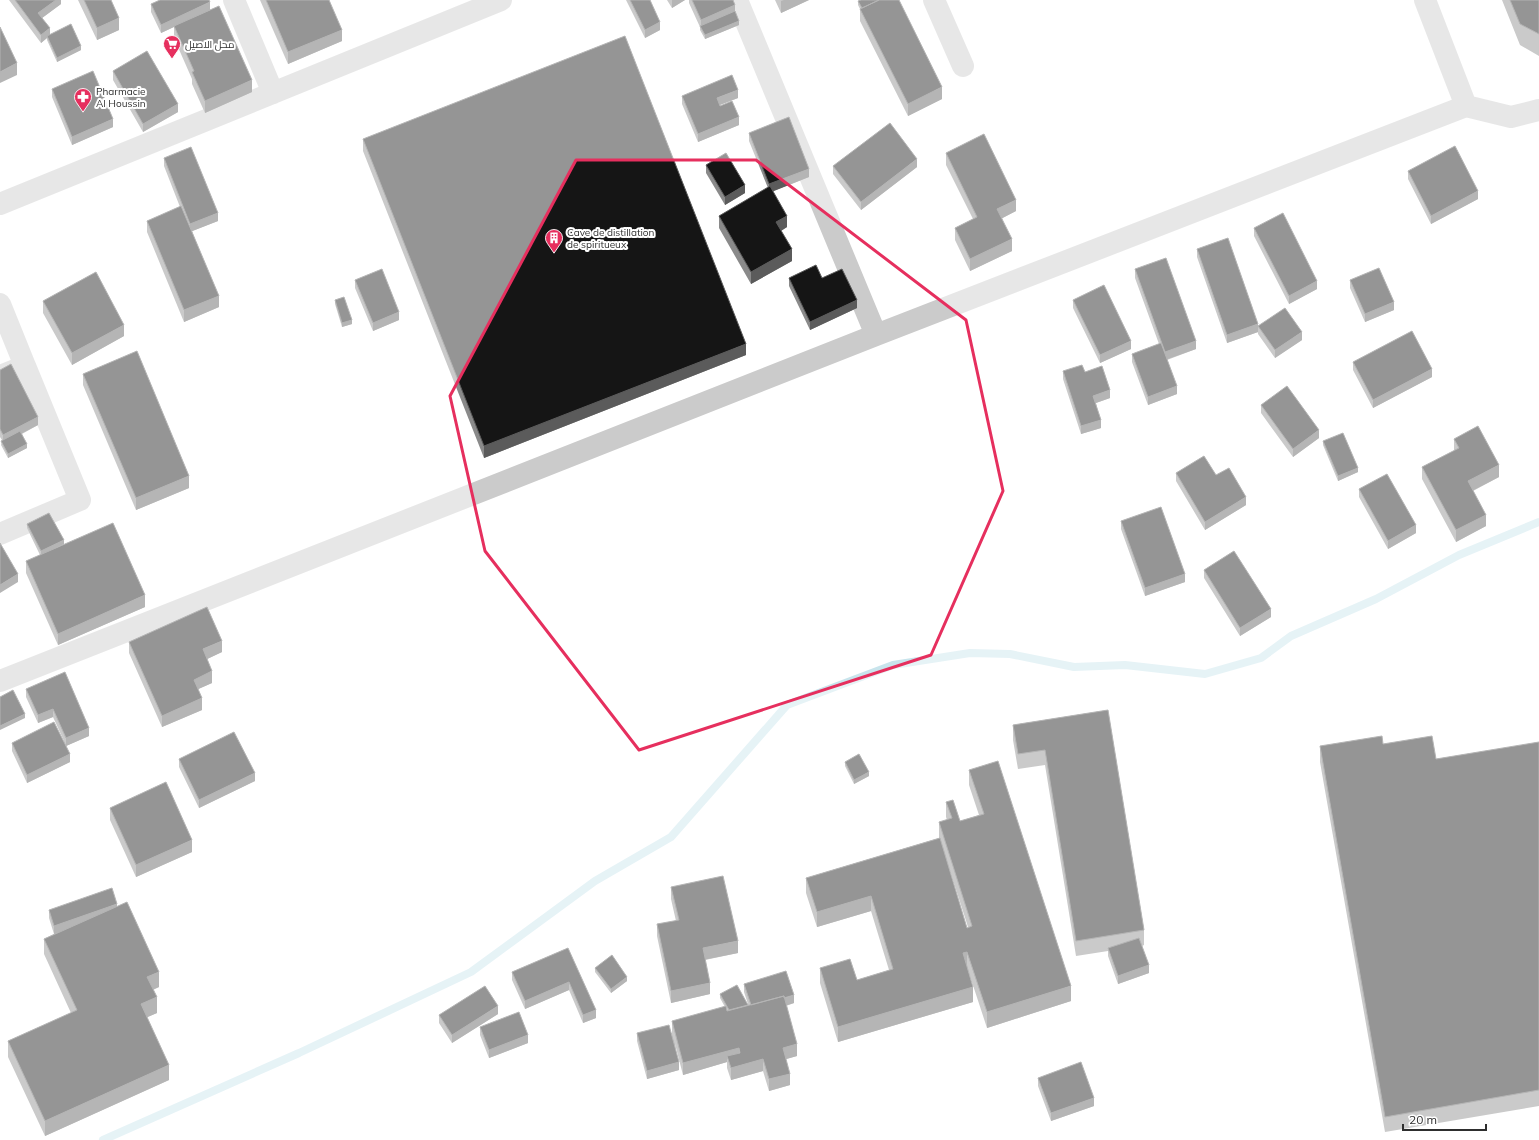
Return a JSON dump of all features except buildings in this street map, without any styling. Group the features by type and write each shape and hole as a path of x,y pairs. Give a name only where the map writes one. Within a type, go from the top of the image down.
{"street":[{"path":"234,0 272,93"},
{"path":"0,204 501,0"},
{"path":"737,0 876,335"},
{"path":"934,0 963,66"},
{"path":"1425,0 1466,106"},
{"path":"0,681 876,335 1466,106 1511,117 1539,110"},
{"path":"0,304 24,366 80,500 0,534"},
{"path":"0,376 24,366"}],"highlighted area":[{"path":"576,160 756,160 966,320 1003,491 931,655 639,750 485,551 450,396"}],"waterway":[{"path":"103,1140 299,1053 471,972 595,881 671,837 787,705 893,665 970,653 1010,654 1074,667 1125,665 1205,674 1261,658 1291,636 1376,599 1459,555 1539,522"}],"place":[{"name":"محل الاصيل","path":"172,59"},
{"name":"Pharmacie Al Houssin","path":"83,112"},
{"name":"Cave de distillation de spiritueux","path":"554,253"}]}
